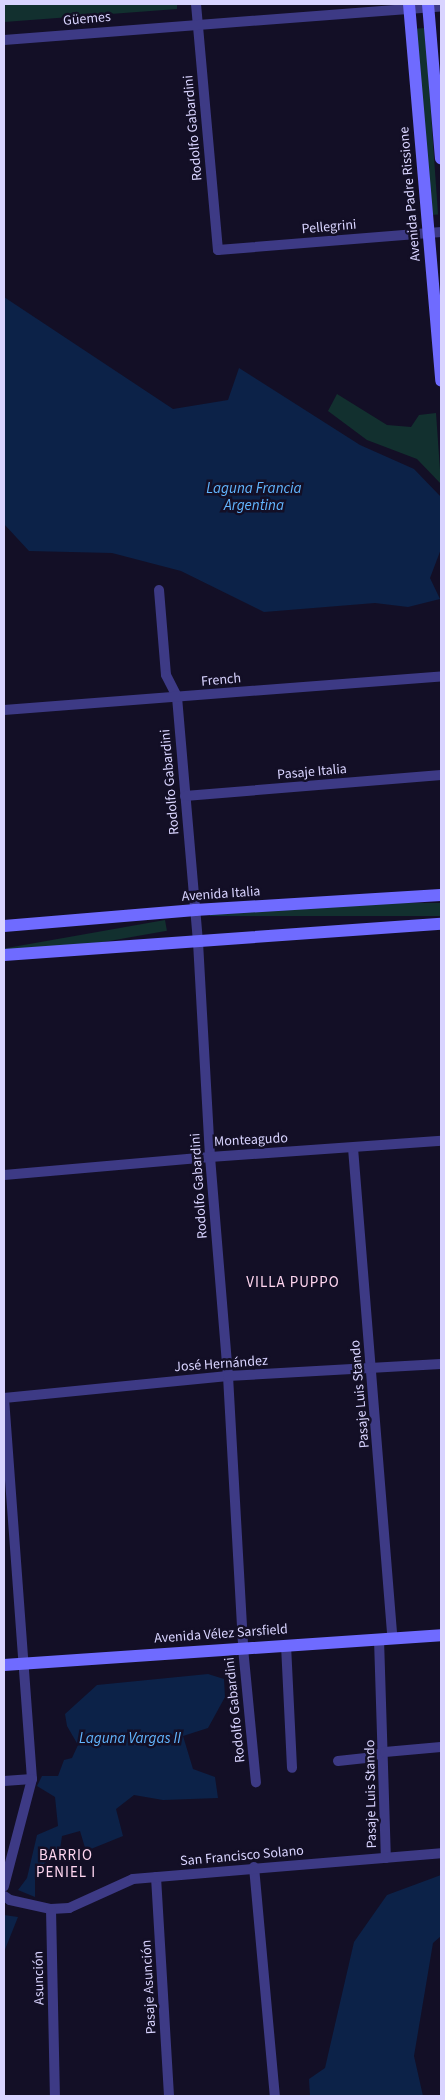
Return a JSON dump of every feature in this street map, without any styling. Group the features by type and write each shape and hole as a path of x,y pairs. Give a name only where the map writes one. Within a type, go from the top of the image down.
{"main road":[{"path":"428,5 441,158"},
{"name":"Avenida Padre Rissione","path":"409,6 441,382"},
{"name":"Avenida Italia","path":"4,926 195,910 441,895"},
{"path":"4,955 441,924"},
{"name":"Avenida Vélez Sarsfield","path":"4,1665 441,1635"}],"street":[{"name":"Rodolfo Gabardini","path":"196,4 218,250"},
{"name":"Güemes","path":"4,40 409,6 441,6"},
{"name":"Pellegrini","path":"218,250 441,232"},
{"name":"Rodolfo Gabardini","path":"159,590 166,675 177,697 198,942 210,1157 228,1376 243,1648 256,1782"},
{"name":"French","path":"4,710 441,676"},
{"name":"Pasaje Italia","path":"185,796 441,775"},
{"name":"Monteagudo","path":"4,1175 210,1157 441,1141"},
{"name":"Pasaje Luis Stando","path":"352,1148 372,1369 392,1638"},
{"name":"José Hernández","path":"4,1398 228,1376 441,1364"},
{"path":"4,1398 32,1779 4,1886"},
{"name":"Pasaje Luis Stando","path":"379,1639 385,1752 386,1858"},
{"path":"286,1645 292,1768"},
{"path":"338,1761 366,1758 385,1752 441,1747"},
{"path":"4,1781 32,1779"},
{"name":"San Francisco Solano","path":"51,1909 68,1908 133,1879 441,1853"},
{"path":"254,1868 275,2096"},
{"name":"Pasaje Asunción","path":"156,1877 168,2096"},
{"path":"4,1896 10,1900 51,1909"},
{"name":"Asunción","path":"51,1909 55,2096"}],"green space":[{"path":"4,4 177,4 177,9 4,22"},
{"path":"425,28 438,215 428,215 415,29"},
{"path":"337,394 387,425 411,427 419,415 436,413 441,484 417,459 367,440 328,411"},
{"path":"210,903 441,903 441,916 210,916"},
{"path":"165,920 167,931 7,959 5,948"}],"water":[{"name":"Laguna Francia Argentina","path":"4,297 173,409 228,400 239,368 360,445 414,469 441,497 441,549 430,578 440,599 408,607 375,603 264,612 181,571 112,553 29,551 4,524"},
{"name":"Laguna Vargas II","path":"208,1674 224,1679 225,1697 208,1728 183,1736 193,1769 215,1777 218,1798 163,1800 134,1795 116,1809 123,1836 86,1851 80,1831 62,1836 60,1850 35,1872 35,1897 18,1890 27,1878 37,1835 58,1826 55,1797 37,1786 42,1776 58,1776 64,1760 72,1758 78,1745 67,1726 65,1714 97,1685"},
{"path":"441,1875 441,1936 433,1943 414,2056 423,2096 310,2096 309,2079 325,2068 354,1942 387,1895"},
{"path":"4,1915 18,1917 4,1952"}],"district":[{"name":"VILLA PUPPO","path":"293,1283"},
{"name":"BARRIO PENIEL I","path":"66,1864"}]}
